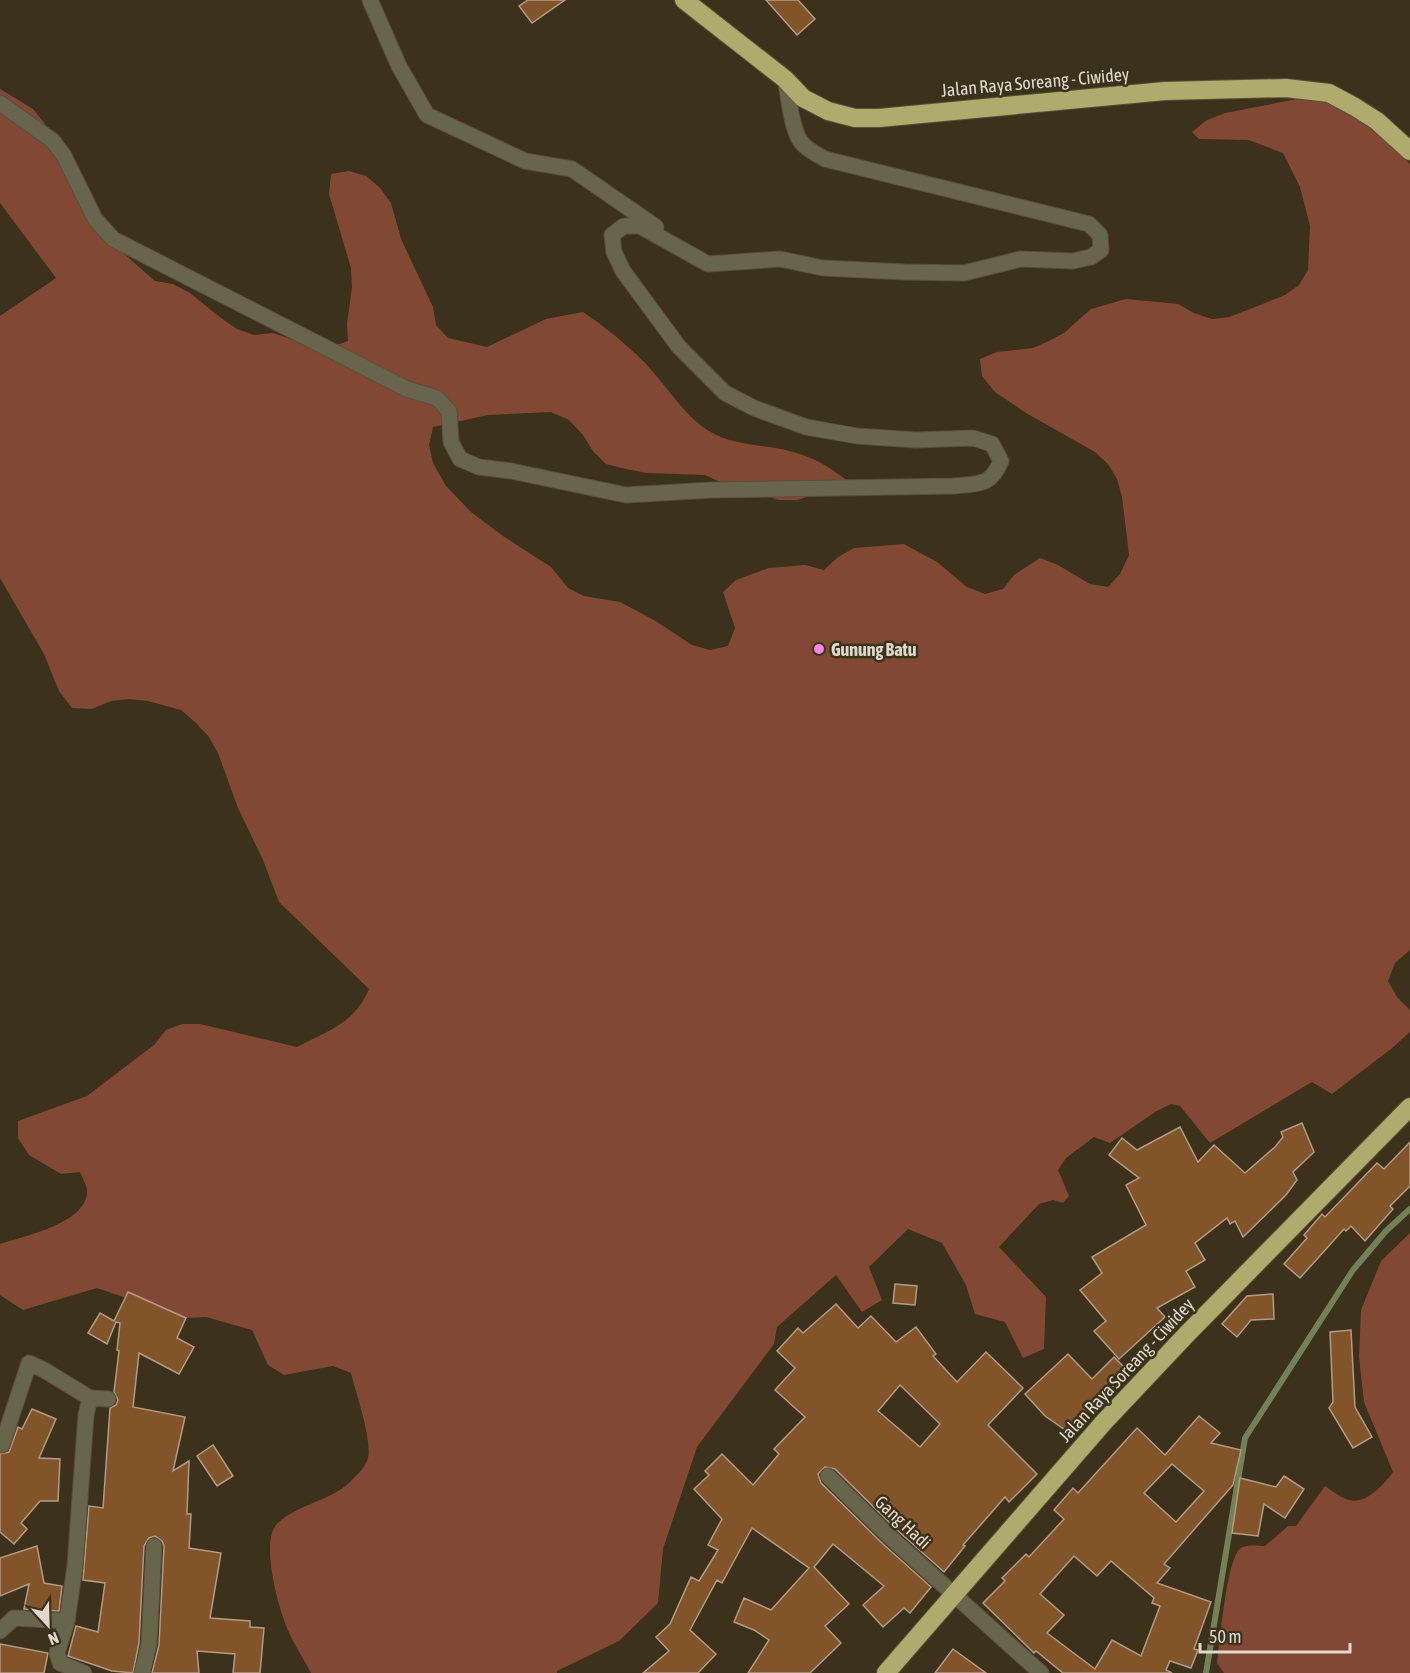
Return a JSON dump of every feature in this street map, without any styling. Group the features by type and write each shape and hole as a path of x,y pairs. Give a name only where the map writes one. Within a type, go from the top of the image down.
{"highway":[{"name":"Jalan Raya Soreang - Ciwidey","path":"684,0 785,80 803,98 828,111 855,118 879,118 1165,91 1286,88 1329,93 1355,106 1377,121 1410,151"},
{"name":"Jalan Raya Soreang - Ciwidey","path":"886,1673 1104,1422 1410,1107"}],"street":[{"path":"370,0 399,66 427,115 525,161 572,169 708,264"},
{"path":"0,103 52,141 64,156 95,219 113,239 407,389 437,398 449,411 451,442 460,459 479,467 512,471 626,495 712,490 954,486 981,483 995,475 1001,461 992,444 973,438 915,440 857,436 806,428 754,408 724,393 679,347 623,272 614,252 612,235 624,226 640,226 708,264 780,259 823,268 964,273 1021,259 1073,261 1091,257 1101,250 1100,235 1089,224 825,159 809,150 800,141 785,80"},
{"path":"2,1445 29,1363 90,1398 108,1398"},
{"path":"84,1673 60,1663 57,1653 67,1621 75,1566 86,1415 90,1398"},
{"name":"Gang Hadi","path":"828,1476 890,1538 1041,1673"},
{"path":"142,1673 149,1644 154,1546"},
{"path":"0,1631 14,1618 67,1621"}],"shaded area":[{"path":"0,89 33,109 45,124 76,198 114,245 155,281 173,284 190,293 237,329 254,335 273,333 303,343 340,344 348,341 351,268 329,194 331,174 349,171 366,176 380,188 391,203 401,239 433,307 436,325 448,338 487,347 546,319 583,312 636,354 691,416 709,431 738,442 798,453 813,459 849,482 798,500 779,500 722,483 705,475 647,473 626,469 606,464 569,420 551,412 488,415 433,427 429,445 433,463 446,486 471,512 551,567 568,588 584,596 620,602 654,620 692,645 710,650 728,646 735,628 723,592 736,580 769,568 805,565 824,570 838,557 854,548 904,544 937,562 967,587 985,594 1003,589 1014,575 1040,558 1058,565 1090,584 1108,587 1120,574 1129,555 1122,497 1117,479 1108,464 1095,452 1026,413 995,392 982,376 980,359 997,352 1033,348 1064,333 1091,309 1126,299 1178,304 1212,319 1229,317 1285,295 1299,285 1308,270 1310,226 1300,187 1283,153 1249,140 1199,139 1192,132 1207,120 1225,113 1329,93 1355,107 1410,164 1410,950 1395,963 1388,981 1397,997 1410,1010 1410,1032 1332,1094 1312,1082 1210,1143 1180,1106 1171,1104 1155,1112 1110,1143 1094,1137 1066,1158 1058,1170 1069,1196 1063,1203 1053,1200 1039,1204 999,1247 1046,1297 1044,1349 1023,1358 1005,1322 975,1314 966,1285 942,1243 908,1229 869,1267 882,1300 862,1312 836,1275 777,1327 774,1344 697,1447 663,1549 658,1603 619,1641 557,1673 311,1673 289,1633 281,1611 274,1585 270,1542 278,1523 295,1511 341,1489 357,1475 367,1461 369,1450 366,1428 351,1373 333,1366 284,1375 268,1365 252,1330 206,1317 186,1318 97,1288 23,1310 0,1295 0,1244 39,1232 67,1219 78,1211 85,1201 87,1190 80,1172 61,1174 29,1155 18,1138 18,1121 87,1096 154,1045 166,1030 182,1024 200,1024 297,1047 348,1018 363,1001 369,989 279,902 263,860 238,808 218,753 209,737 181,710 148,701 129,699 111,701 92,709 72,708 59,691 44,654 0,578 0,316 56,278 0,203"},
{"path":"1410,1233 1410,1673 1224,1673 1217,1663 1230,1572 1238,1551 1247,1546 1265,1546 1288,1526 1296,1526 1325,1486 1346,1499 1360,1500 1373,1493 1393,1472 1364,1402 1359,1357 1361,1310 1381,1261"}],"building":[{"path":"528,0 565,0 532,23 519,6"},
{"path":"766,0 798,0 815,19 797,35"},
{"path":"1302,1123 1314,1152 1293,1172 1297,1180 1286,1195 1243,1237 1235,1221 1230,1224 1227,1218 1195,1243 1205,1260 1186,1271 1195,1287 1157,1308 1165,1317 1119,1359 1094,1331 1106,1321 1080,1290 1102,1273 1092,1257 1146,1225 1126,1185 1139,1178 1109,1155 1122,1138 1137,1150 1180,1127 1198,1162 1214,1145 1245,1173 1275,1147 1283,1137 1281,1132"},
{"path":"1410,1142 1410,1186 1390,1206 1393,1209 1365,1241 1351,1226 1346,1231 1344,1229 1300,1278 1284,1264 1307,1238 1304,1235 1322,1214 1325,1217 1377,1163 1384,1169"},
{"path":"895,1284 917,1286 915,1305 893,1303"},
{"path":"128,1292 186,1318 177,1338 194,1347 179,1374 139,1353 133,1407 185,1417 173,1471 189,1461 187,1514 191,1514 189,1548 221,1553 210,1618 250,1621 250,1627 264,1628 260,1673 233,1673 235,1654 197,1651 199,1673 152,1673 159,1645 164,1546 162,1541 155,1536 149,1538 144,1546 139,1643 133,1673 112,1671 68,1656 76,1626 98,1632 105,1583 83,1580 89,1506 103,1508 110,1408 116,1405 118,1400 114,1392 120,1323 116,1322 107,1344 88,1333 100,1313 114,1321"},
{"path":"1273,1294 1274,1319 1251,1320 1237,1337 1222,1324 1247,1296"},
{"path":"836,1304 858,1328 871,1316 896,1342 916,1327 936,1354 933,1356 957,1382 986,1352 1023,1388 988,1425 1037,1474 1009,1502 1005,1497 963,1545 965,1546 944,1572 835,1469 825,1467 818,1474 821,1483 931,1587 910,1613 904,1608 883,1627 863,1605 884,1586 833,1544 814,1567 849,1604 825,1626 841,1643 810,1673 748,1673 769,1640 754,1630 734,1622 744,1598 771,1610 809,1568 752,1528 722,1583 717,1580 690,1630 716,1654 698,1673 643,1673 669,1651 656,1637 670,1624 691,1577 699,1581 718,1550 708,1545 722,1519 694,1489 709,1475 705,1471 722,1454 753,1485 779,1454 774,1449 805,1417 775,1390 795,1368 777,1351 798,1328 803,1333","holes":["900,1385 940,1424 920,1447 878,1411"]},
{"path":"1351,1330 1355,1407 1372,1437 1353,1448 1329,1408 1333,1402 1330,1332"},
{"path":"1068,1354 1092,1379 1114,1357 1129,1372 1081,1417 1084,1419 1071,1434 1045,1416 1025,1394"},
{"path":"32,1409 56,1419 39,1458 60,1459 58,1501 40,1501 21,1523 27,1529 14,1544 0,1532 0,1454 9,1452 18,1427 22,1429"},
{"path":"1199,1416 1220,1433 1211,1443 1241,1450 1233,1485 1164,1564 1170,1568 1157,1583 1211,1602 1194,1649 1198,1650 1191,1668 1170,1661 1166,1670 1172,1673 1063,1673 1036,1651 1034,1653 983,1603 1005,1581 1002,1578 1026,1554 1029,1557 1064,1519 1054,1510 1073,1488 1078,1493 1137,1428 1165,1455","holes":["1172,1464 1204,1491 1176,1522 1144,1493","1074,1556 1097,1576 1111,1561 1154,1598 1152,1603 1160,1606 1141,1656 1112,1640 1095,1669 1047,1633 1064,1615 1040,1594"]},
{"path":"213,1445 233,1476 217,1486 197,1456"},
{"path":"1284,1476 1304,1489 1285,1518 1264,1504 1258,1536 1232,1533 1240,1478 1276,1487"},
{"path":"37,1546 44,1583 62,1586 59,1611 24,1609 29,1584 0,1596 0,1558"},
{"path":"0,1644 48,1653 44,1673 0,1673"},
{"path":"953,1649 986,1673 935,1673"}],"waterway":[{"path":"1206,1673 1245,1438 1353,1270 1386,1231 1410,1209"}],"place":[{"name":"Gunung Batu","path":"819,649"}]}
